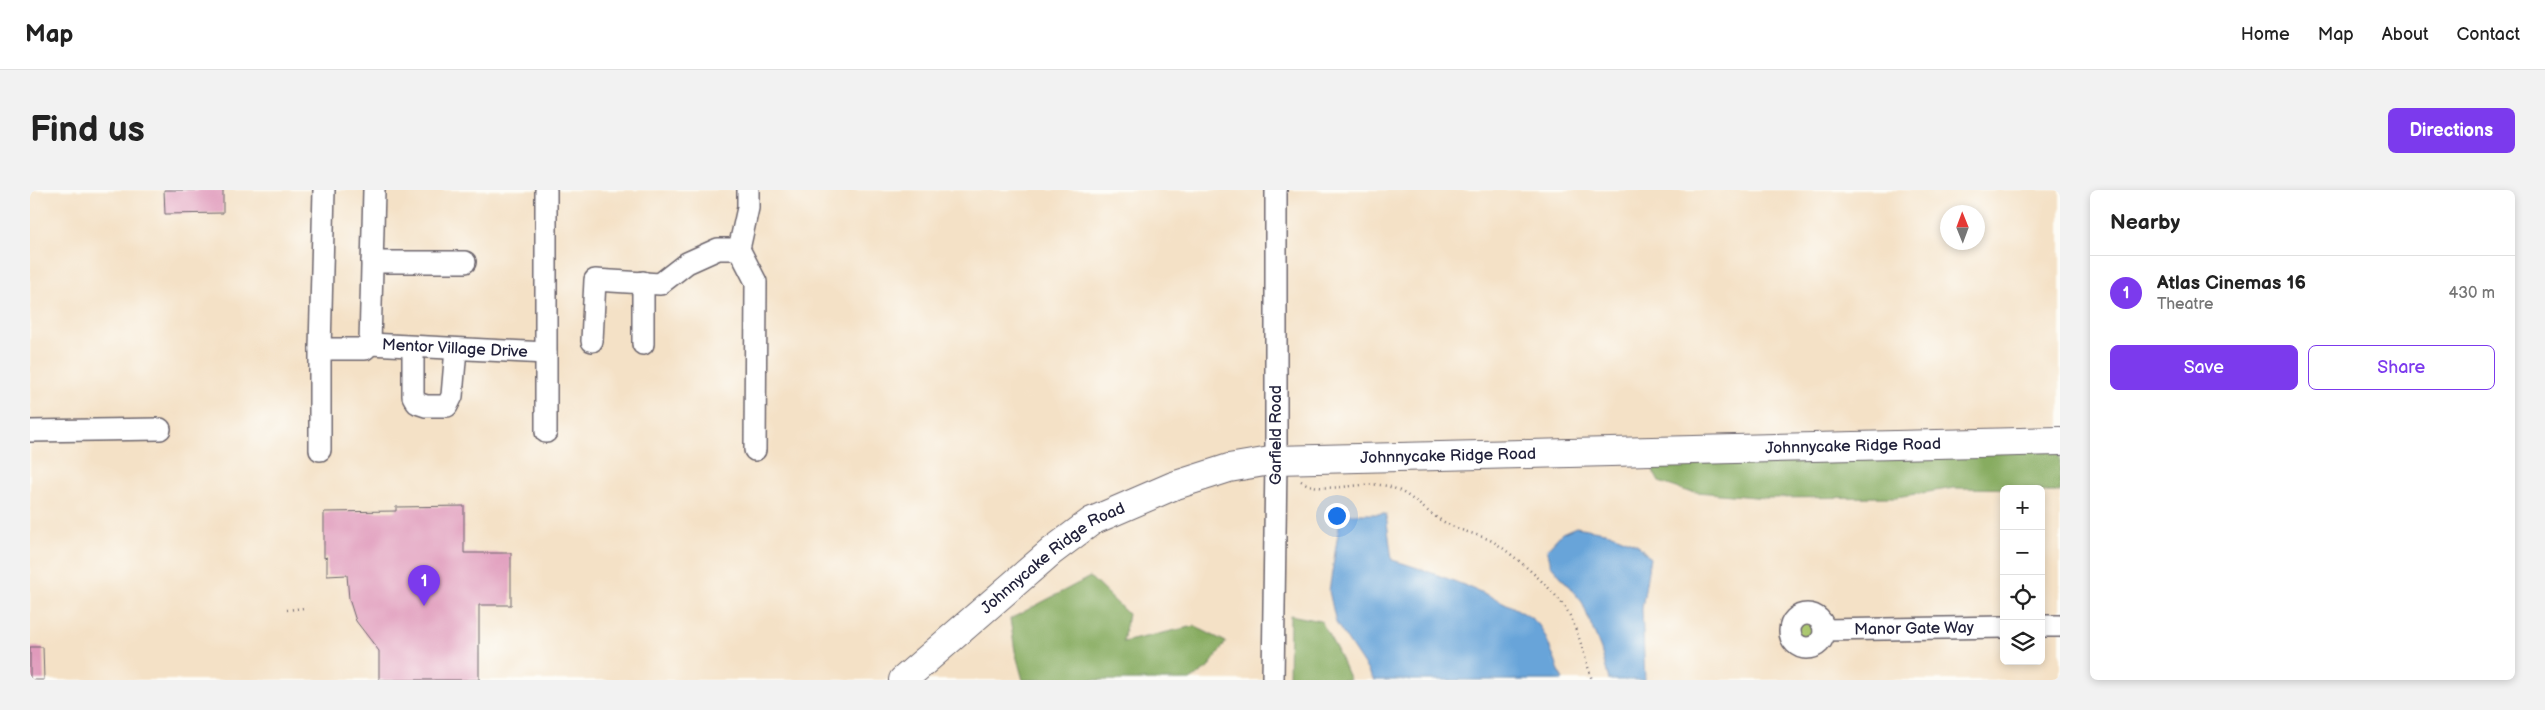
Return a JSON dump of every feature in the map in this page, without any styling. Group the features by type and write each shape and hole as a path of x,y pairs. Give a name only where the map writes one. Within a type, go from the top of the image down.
{"main road":[{"name":"Johnnycake Ridge Road","path":"904,680 1052,551 1092,522 1173,486 1229,468 1286,460 2060,441"}],"street":[{"path":"320,450 320,349 324,190"},
{"name":"Mentor Village Drive","path":"374,190 370,344 546,353"},
{"name":"Mentor Village Drive","path":"546,190 546,432"},
{"path":"748,190 748,208 739,249 756,282 755,450"},
{"name":"Garfield Road","path":"1273,680 1286,460 1276,190"},
{"path":"592,341 594,280 660,284 687,263 718,249 739,249"},
{"path":"372,262 465,262"},
{"path":"643,282 643,344"},
{"path":"320,349 365,349 370,344"},
{"path":"413,346 413,396 416,403 426,406 447,406 452,396 456,349"},
{"path":"30,431 160,429"},
{"path":"2045,626 2060,626"},
{"name":"Manor Gate Way","path":"1824,630 2000,627"}],"path":[{"path":"1286,460 1296,476 1310,486 1386,486 1398,490 1448,525 1493,542 1546,586 1568,612 1592,680"},
{"path":"287,610 304,608"}],"green space":[{"path":"2060,451 2060,492 2045,492 2045,485 2000,485 2000,489 1954,488 1896,497 1766,498 1686,491 1659,482 1654,473 1652,455"},
{"path":"1090,577 1128,614 1123,642 1194,626 1226,642 1208,668 1190,680 1023,680 1015,651 1010,619"},
{"path":"1290,615 1321,621 1337,650 1350,680 1289,680"},
{"path":"1807,620 1814,623 1817,630 1814,637 1807,640 1800,637 1797,630 1800,623"}],"water":[{"path":"1341,514 1386,514 1392,560 1469,587 1528,616 1542,630 1563,680 1374,680 1336,623 1329,591"},
{"path":"1576,527 1610,533 1637,544 1650,558 1642,609 1645,680 1609,680 1601,650 1582,602 1551,565 1547,549 1562,533"}],"building":[{"path":"164,190 223,190 223,213 165,214"},
{"path":"464,506 464,553 511,553 511,605 479,605 479,680 379,680 379,651 356,621 349,599 347,575 327,576 327,557 324,558 324,512 396,511 396,507"},
{"path":"30,647 43,647 44,680 30,680"}],"place":[{"name":"Atlas Cinemas 16","path":"424,606"}]}
